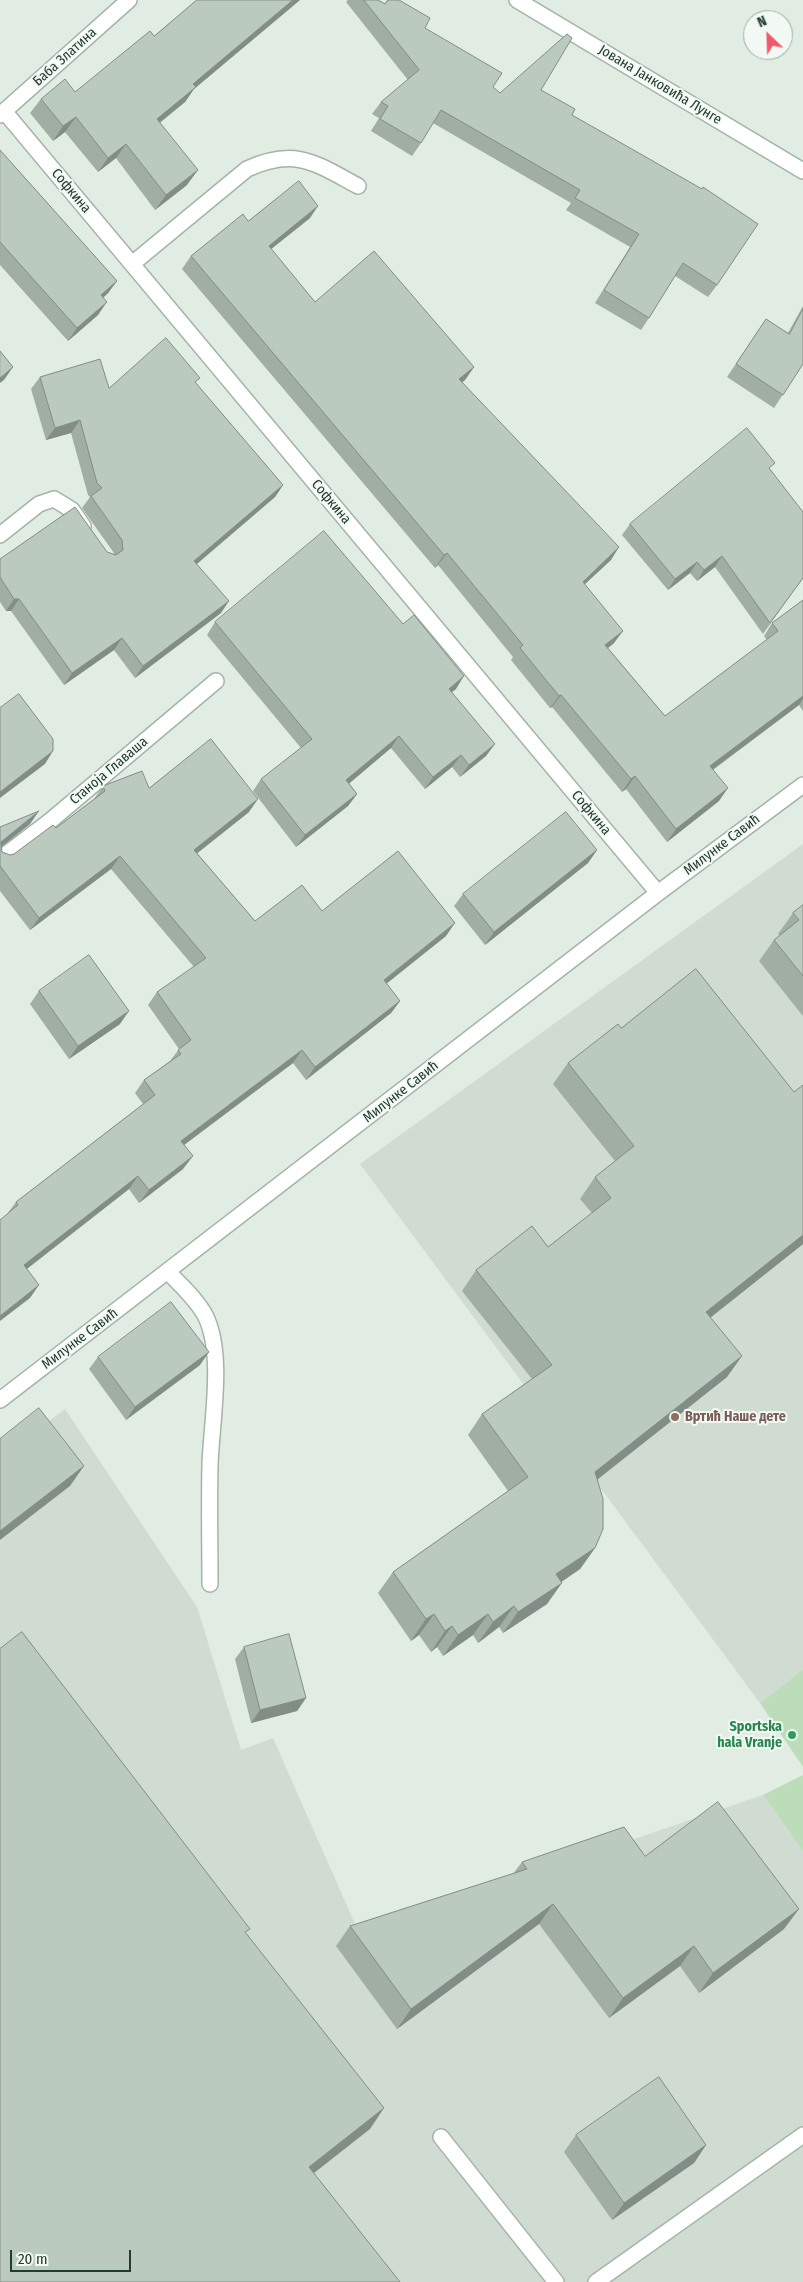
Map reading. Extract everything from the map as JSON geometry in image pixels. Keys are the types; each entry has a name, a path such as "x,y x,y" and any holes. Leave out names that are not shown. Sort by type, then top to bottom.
{"street":[{"name":"Баба Златина","path":"2,113 129,0"},
{"name":"Јована Јанковића Лунге","path":"517,0 803,170"},
{"name":"Софкина","path":"2,113 132,264 658,893"},
{"path":"132,264 247,169 268,160 291,157 312,162 358,186"},
{"path":"0,535 39,504 54,499 72,510 89,534"},
{"name":"Станоја Главаша","path":"0,859 50,821 216,681"},
{"name":"Милунке Савић","path":"0,1400 658,893 803,785"},
{"path":"168,1272 189,1294 205,1316 213,1346 216,1387 210,1464 210,1584"},
{"path":"596,2282 803,2135"},
{"path":"441,2138 556,2282"}],"shaded area":[{"name":"Вртић Наше дете","path":"803,844 803,1669 760,1703 360,1164"},
{"path":"65,1409 197,1607 241,1750 273,1738 359,1933 763,1795 803,1851 803,2282 0,2282 0,1458"}],"green space":[{"name":"Sportska hala Vranje","path":"803,1669 803,1767 760,1703"},
{"name":"Sportska hala Vranje","path":"803,1775 803,1851 763,1795"}],"building":[{"path":"197,0 293,0 193,84 196,87 157,119 198,170 166,195 126,144 108,158 76,117 63,126 41,99 65,79 75,92 150,31 154,36"},
{"path":"364,0 378,0 385,4 388,0 399,0 430,18 425,28 502,73 493,87 500,93 567,34 572,38 541,90 575,109 572,115 702,189 703,187 758,224 717,285 683,263 649,318 604,290 639,234 575,198 580,190 441,110 421,143 380,119 388,106 381,102 419,70"},
{"path":"0,150 117,281 101,295 107,302 77,328 0,242"},
{"path":"299,181 318,206 269,246 315,302 374,251 474,367 459,379 619,547 583,582 623,631 605,645 665,716 778,631 772,623 803,600 803,696 710,766 728,788 676,829 635,776 631,779 561,695 559,696 520,648 523,645 447,553 444,555 191,256 243,214 248,221"},
{"path":"803,309 803,364 783,395 736,364 766,319 789,334"},
{"path":"166,338 200,378 195,382 283,485 194,561 229,601 143,666 122,638 72,673 19,599 14,599 0,577 0,559 75,507 107,552 116,555 123,550 122,540 91,496 102,488 97,483 80,420 55,428 40,377 100,359 109,388"},
{"path":"0,351 13,367 0,378"},
{"path":"747,428 775,463 769,468 803,512 803,578 770,623 722,556 704,570 697,562 675,579 630,524"},
{"path":"324,531 403,624 414,615 464,676 449,689 495,744 469,765 461,755 433,777 399,736 346,780 357,794 305,835 261,779 312,739 215,622"},
{"path":"19,694 53,739 53,751 0,792 0,708"},
{"path":"211,739 258,799 194,850 255,921 302,885 322,911 398,851 455,923 384,980 400,1001 315,1067 302,1050 181,1141 193,1156 149,1190 138,1176 24,1265 39,1285 0,1316 0,1220 18,1205 16,1202 155,1095 144,1080 181,1054 178,1050 191,1040 157,992 206,958 120,856 39,918 0,866 0,827 39,811 1,842 2,852 10,855 14,854 53,825 56,828 105,791 103,786 142,771 149,788"},
{"path":"566,812 597,850 494,932 463,894"},
{"path":"803,905 803,976 774,940 799,920 793,913"},
{"path":"89,955 129,1011 78,1046 39,991"},
{"path":"696,969 794,1092 803,1085 803,1235 706,1312 742,1356 595,1472 603,1499 603,1529 595,1548 556,1574 562,1583 518,1612 514,1606 493,1622 488,1614 458,1635 452,1626 445,1631 434,1614 426,1619 393,1572 528,1477 482,1414 552,1365 476,1270 532,1226 548,1247 611,1198 595,1177 634,1146 568,1063 618,1024 621,1028"},
{"path":"171,1302 209,1352 135,1407 98,1357"},
{"path":"39,1408 84,1466 0,1531 0,1439"},
{"path":"22,1632 250,1929 245,1932 384,2108 309,2167 400,2282 0,2282 0,1649"},
{"path":"289,1634 306,1698 260,1710 244,1647"},
{"path":"718,1802 799,1909 713,1973 694,1946 623,1998 553,1904 411,2009 350,1926 527,1869 522,1862 624,1827 645,1856"},
{"path":"659,2077 706,2145 624,2203 576,2135"}],"place":[{"name":"Вртић Наше дете","path":"675,1417"},
{"name":"Sportska hala Vranje","path":"792,1735"}]}
